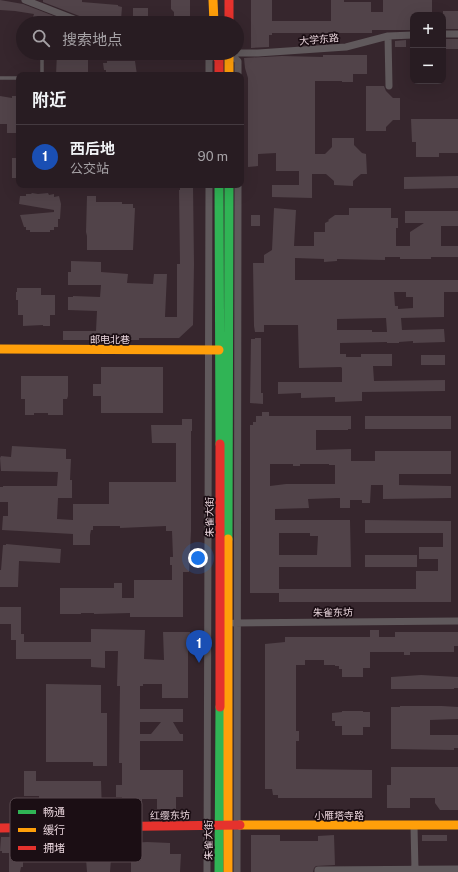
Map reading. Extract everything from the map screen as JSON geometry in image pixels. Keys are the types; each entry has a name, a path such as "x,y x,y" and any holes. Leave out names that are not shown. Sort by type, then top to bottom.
{"main road":[{"path":"213,0 214,16"},
{"path":"229,0 230,16"},
{"path":"219,60 219,72"},
{"path":"229,60 229,72"},
{"name":"朱雀大街","path":"219,188 219,350 229,623"},
{"name":"朱雀大街","path":"219,872 224,826 229,623 229,188"},
{"name":"邮电北巷","path":"0,349 219,350"},
{"name":"小雁塔寺路","path":"224,826 458,825"},
{"name":"朱雀大街","path":"224,826 228,872"},
{"name":"红缨东坊","path":"142,827 224,826"},
{"name":"红缨东坊","path":"0,828 10,828"}],"street":[{"path":"25,0 66,16"},
{"path":"446,34 458,34"},
{"name":"大学东路","path":"244,53 346,46 388,36 410,35"},
{"path":"388,36 389,86"},
{"path":"209,60 209,72"},
{"path":"237,60 238,72"},
{"path":"207,872 209,188"},
{"path":"238,188 229,623 238,826 238,872"},
{"name":"朱雀东坊","path":"208,623 458,621"},
{"path":"414,826 415,870"},
{"path":"318,872 318,870 458,869"}],"lane":[{"path":"42,60 42,72"},
{"path":"0,78 16,78"}],"building":[{"path":"0,0 23,4 54,16 33,16 34,14 0,10"},
{"path":"43,0 82,0 82,2 118,5 122,7 121,16 79,16 43,2"},
{"path":"171,0 190,0 190,16 174,16 174,12 171,9"},
{"path":"251,0 272,0 272,21 331,21 331,0 344,0 344,2 371,2 371,12 383,12 383,0 432,0 432,12 410,12 410,30 372,30 372,33 272,33 272,35 269,35 269,47 251,48"},
{"path":"133,8 148,8 148,16 133,16"},
{"path":"458,11 458,29 446,29 446,12 443,12"},
{"path":"446,39 458,39 458,49 446,49"},
{"path":"406,40 406,47 395,47 395,41"},
{"path":"323,55 367,55 367,74 353,74 353,82 315,81 315,154 325,154 332,147 332,138 354,138 354,145 362,153 366,154 367,174 361,174 353,181 353,186 334,185 334,181 326,174 312,174 312,198 272,197 272,185 299,185 299,171 276,171 276,153 258,154 258,166 248,167 248,78 244,58 282,56 323,57"},
{"path":"57,60 88,60 88,72 56,72"},
{"path":"107,61 135,61 137,72 106,72 106,70 104,70 103,63 107,63"},
{"path":"366,86 384,86 386,91 393,98 400,98 400,120 393,120 386,127 386,131 366,131"},
{"path":"0,96 12,98 12,96 16,96 16,133 7,133 7,124 0,124"},
{"path":"411,119 458,119 458,153 439,153 439,157 416,157 416,142 412,142"},
{"path":"12,158 16,158 16,178 12,178"},
{"path":"458,176 458,188 404,189 404,177"},
{"path":"180,188 193,188 193,325 179,338 139,338 139,340 118,340 118,342 107,342 107,340 63,340 63,331 96,331 97,311 68,310 68,297 100,297 101,285 68,285 68,272 71,272 71,261 101,262 101,272 128,274 127,283 153,284 154,274 167,274 165,317 177,317 177,264 180,264"},
{"path":"48,193 49,195 54,194 54,197 59,196 61,204 60,219 58,219 58,227 54,227 54,230 50,230 50,232 30,232 30,230 26,230 26,227 24,227 20,215 54,212 54,210 19,204 20,196 26,196 26,194"},
{"path":"87,196 96,196 96,202 122,202 122,204 133,204 133,208 135,208 133,250 87,250"},
{"path":"274,208 296,210 294,246 314,246 314,232 325,232 325,223 329,221 328,220 335,215 349,215 349,208 391,208 391,218 398,218 398,228 396,228 396,246 410,246 410,232 424,223 405,223 405,211 458,211 458,226 441,226 441,246 458,246 458,257 400,259 400,257 385,257 385,260 337,259 337,261 324,262 324,259 295,258 295,280 458,280 458,292 444,292 444,317 401,318 402,330 444,329 445,342 413,343 413,341 399,343 340,343 340,354 346,354 346,357 361,357 361,354 392,354 392,366 373,366 374,381 445,380 445,391 362,392 362,401 335,402 335,397 301,398 301,393 278,394 278,382 342,382 342,368 299,368 298,325 264,325 264,332 255,332 253,263 264,263 264,255 272,250","holes":["394,292 406,292 406,297 413,297 413,308 398,309 398,306 395,306","386,318 387,332 372,332 372,330 337,330 337,319"]},
{"path":"251,215 260,215 260,226 251,226"},
{"path":"17,288 41,288 41,295 55,295 55,315 50,315 50,326 23,326 23,315 18,315 18,300 16,300"},
{"path":"261,338 261,393 263,393 263,404 250,403 251,339"},
{"path":"421,355 445,355 445,365 421,365"},
{"path":"101,367 163,367 163,413 101,413 101,396 93,396 93,384 101,384"},
{"path":"21,376 68,376 68,396 67,399 63,399 63,415 34,413 34,415 25,415 25,399 21,399"},
{"path":"262,412 269,412 269,416 351,416 351,429 316,430 316,450 351,449 351,461 375,461 375,451 451,451 451,474 399,474 399,485 451,486 451,498 383,499 383,485 371,485 370,503 362,503 362,500 350,500 350,508 340,508 340,498 337,498 308,499 309,508 275,509 275,520 350,520 351,567 279,567 279,589 416,589 416,571 438,571 438,559 419,559 419,547 443,547 443,533 365,533 365,520 451,521 451,602 279,602 279,593 250,593 250,425 253,425 253,422 256,422 256,416 262,416","holes":["270,464 293,464 293,466 300,466 300,464 335,465 335,484 286,484 270,486","279,533 310,533 310,536 318,536 317,555 279,555"]},
{"path":"365,416 451,416 451,429 365,429"},
{"path":"182,419 192,419 191,531 189,572 183,572 183,617 130,617 130,613 60,614 60,588 114,588 114,583 122,583 122,598 134,598 134,580 172,580 172,565 170,565 170,557 173,557 172,531 166,531 166,526 120,528 120,526 93,526 93,530 91,530 90,535 90,545 73,545 73,534 2,530 3,516 8,516 8,502 0,502 0,487 57,486 58,472 1,471 1,456 11,457 12,446 66,449 66,459 71,459 70,480 72,480 72,498 58,498 57,519 73,520 73,504 109,504 109,482 176,482 176,443 152,443 151,425 182,425"},
{"path":"6,544 61,549 60,563 19,561 18,587 0,587 0,570 3,545"},
{"path":"365,555 417,555 417,567 365,567"},
{"path":"0,607 21,607 21,634 24,634 24,642 91,642 91,629 145,630 144,659 164,660 163,632 190,632 190,648 188,648 188,698 162,698 162,684 143,684 143,686 140,686 140,709 183,709 183,722 173,722 180,734 183,734 183,741 140,741 140,770 183,770 183,797 176,797 176,809 157,809 157,799 116,797 116,785 122,785 122,763 119,763 120,686 117,686 118,651 105,651 105,668 91,667 91,659 16,659 16,640 11,640 11,624 0,624","holes":["140,722 161,722 151,734 140,734"]},
{"path":"370,630 379,630 379,637 395,637 395,632 458,632 458,646 454,646 454,652 410,652 410,655 404,655 404,652 370,652 370,668 363,668 363,677 342,677 342,669 339,669 339,666 324,665 324,660 305,660 305,665 296,665 296,731 299,731 299,741 296,741 296,769 372,770 372,798 278,798 278,795 273,795 272,789 265,789 265,644 285,642 285,637 370,637"},
{"path":"421,675 458,677 458,688 391,689 391,677"},
{"path":"46,684 101,685 101,713 107,713 107,766 93,766 93,762 46,762"},
{"path":"391,707 458,707 458,719 430,720 430,735 458,735 458,748 454,748 454,750 391,749"},
{"path":"342,711 370,712 370,727 363,727 363,735 342,735 342,726 335,726 335,721 332,721 332,713"},
{"path":"391,767 458,767 458,810 440,810 435,803 435,798 410,798 410,808 387,808 387,785 391,785"},
{"path":"24,771 36,771 36,781 101,781 102,798 39,798 39,796 24,796"},
{"path":"251,835 280,835 280,841 318,841 318,836 334,835 335,865 316,866 313,872 251,872"},
{"path":"422,835 447,835 447,841 422,841"},
{"path":"1,837 10,837 10,862 23,862 23,867 21,867 20,872 9,872 9,853 2,853 2,851 0,851"},
{"path":"142,842 170,843 170,854 181,854 180,872 131,872 131,862 142,862"},
{"path":"86,862 111,862 110,872 87,872"}],"traffic: fast":[{"path":"219,188 220,444"},
{"path":"228,539 229,188"},
{"path":"219,872 220,707"}],"traffic: slow":[{"path":"213,0 214,16"},
{"path":"229,60 229,72"},
{"path":"0,349 219,350"},
{"path":"228,539 228,872"},
{"path":"240,825 458,825"}],"traffic: jam":[{"path":"229,0 229,16"},
{"path":"219,60 219,72"},
{"path":"220,444 220,707"},
{"path":"142,826 240,825"},
{"path":"0,828 10,828"}],"place":[{"name":"西后地","path":"199,663"}]}
